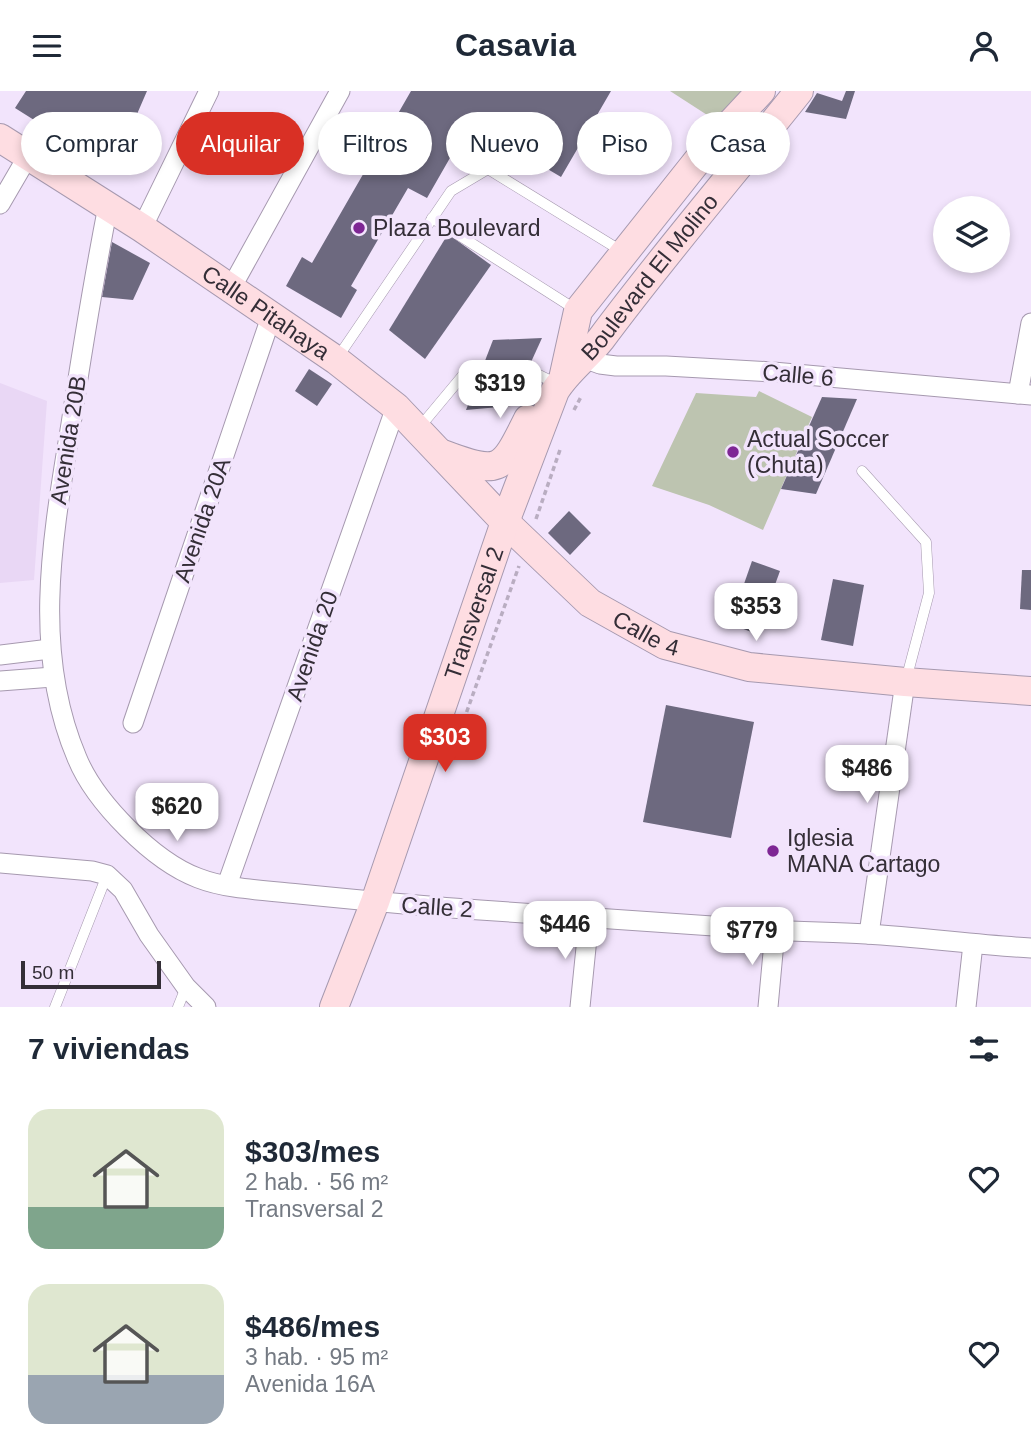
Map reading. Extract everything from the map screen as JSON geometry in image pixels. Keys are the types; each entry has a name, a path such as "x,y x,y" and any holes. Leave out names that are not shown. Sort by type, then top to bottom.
{"street":[{"path":"142,228 209,91"},
{"path":"230,290 340,91"},
{"name":"Boulevard El Molino","path":"566,373 578,311 706,150 761,91"},
{"name":"Boulevard El Molino","path":"566,373 799,91"},
{"name":"Calle Pitahaya","path":"0,138 21,152"},
{"path":"0,204 21,167"},
{"name":"Calle Pitahaya","path":"58,175 142,228 336,360 396,407 505,522"},
{"name":"Avenida 20B","path":"53,677 49,596 52,541 108,206"},
{"name":"Avenida 20A","path":"133,723 271,317"},
{"path":"1024,395 1031,323"},
{"name":"Calle 6","path":"566,373 600,364 666,366 773,372 1024,395"},
{"path":"441,453 476,465 495,467 507,459 535,406 566,373"},
{"name":"Transversal 2","path":"334,1007 375,902 505,522 566,373"},
{"name":"Avenida 20","path":"228,885 396,407"},
{"name":"Calle 4","path":"505,522 590,603 665,646 750,667 1031,691"},
{"path":"0,655 50,649"},
{"path":"0,681 53,677"},
{"name":"Calle 2","path":"53,677 76,757 89,782 108,808 135,835 178,869 202,880 375,902 775,931 869,934 1031,948"},
{"path":"869,934 905,682"},
{"path":"0,863 92,871 107,875 123,890 149,935 186,987 206,1007"},
{"path":"580,1007 589,918"},
{"path":"768,1007 775,931"},
{"path":"966,1007 972,944"}],"lane":[{"path":"336,360 451,191 488,169 623,252"},
{"path":"432,218 578,311"},
{"path":"418,429 464,374 481,372"},
{"path":"526,372 566,373"},
{"path":"862,471 926,542 929,593 905,682"},
{"path":"55,1007 107,875"},
{"path":"178,1007 186,987"}],"shaded area":[{"path":"0,383 47,401 34,580 0,583"}],"green space":[{"path":"670,91 743,91 726,112 703,112"},
{"name":"Actual Soccer (Chuta)","path":"759,391 812,417 763,530 709,505 652,486 696,393 756,397"}],"building":[{"path":"26,91 147,91 138,112 21,112 15,108"},
{"name":"Plaza Boulevard","path":"411,91 611,91 599,112 577,112 577,149 563,174 563,112 446,112 446,165 427,198 408,188 351,286 357,290 341,318 286,286 302,257 312,263 363,175 432,175 432,112 399,112"},
{"path":"846,91 855,91 846,119 805,112 817,93 842,101"},
{"path":"448,234 491,265 425,359 389,330"},
{"path":"112,242 150,263 133,300 102,297"},
{"path":"542,338 511,406 466,410 493,340"},
{"path":"309,369 332,384 317,406 295,391"},
{"path":"822,397 857,399 816,494 781,489"},
{"path":"569,511 591,533 570,555 548,533"},
{"path":"752,561 780,571 757,634 730,624"},
{"path":"1022,570 1031,570 1031,610 1020,609"},
{"path":"833,579 864,585 853,646 821,640"},
{"path":"666,705 754,722 731,838 643,822"}],"place":[{"name":"Plaza Boulevard","path":"359,228"},
{"name":"Actual Soccer (Chuta)","path":"733,452"},
{"name":"Iglesia MANA Cartago","path":"773,851"}]}
